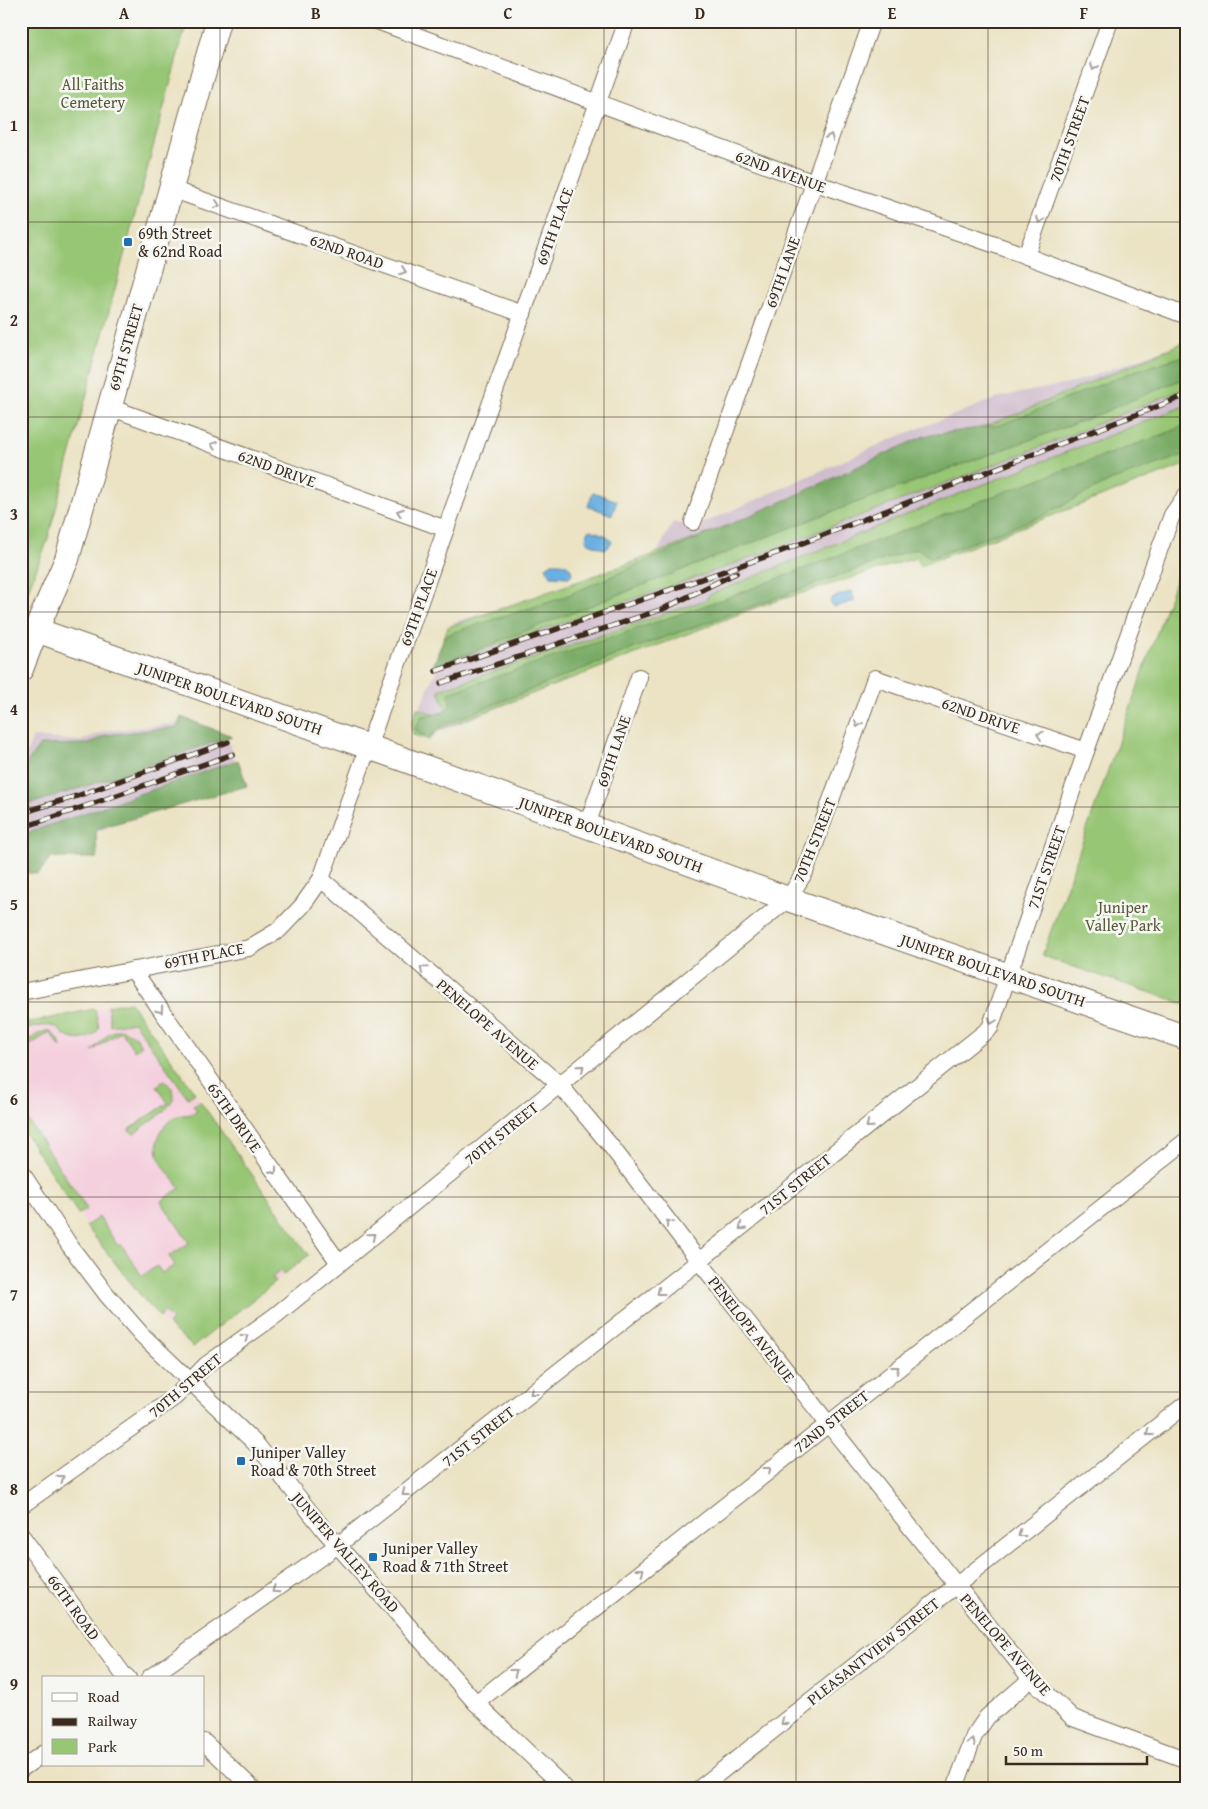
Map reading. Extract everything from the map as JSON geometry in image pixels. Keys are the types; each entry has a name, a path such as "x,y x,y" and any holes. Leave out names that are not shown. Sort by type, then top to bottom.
{"street":[{"name":"69TH STREET","path":"21,669 67,559 218,21"},
{"name":"62ND AVENUE","path":"377,21 814,183 1026,256 1187,316"},
{"name":"69TH PLACE","path":"21,992 249,948 279,930 302,906 321,879 626,21"},
{"name":"69TH LANE","path":"693,522 872,21"},
{"name":"70TH STREET","path":"1026,256 1110,21"},
{"name":"62ND ROAD","path":"171,189 523,314"},
{"name":"62ND DRIVE","path":"109,407 446,529"},
{"name":"71ST STREET","path":"152,1676 338,1545 699,1261 990,1028 1086,751 1172,515 1184,497"},
{"name":"JUNIPER BOULEVARD SOUTH","path":"36,630 587,825 788,899 1187,1038"},
{"name":"69TH LANE","path":"587,825 639,677"},
{"name":"70TH STREET","path":"21,1506 175,1397 206,1365 276,1314 788,899 805,872 875,678"},
{"name":"62ND DRIVE","path":"875,678 1086,751"},
{"name":"PENELOPE AVENUE","path":"321,879 560,1085 610,1145 699,1261 1031,1679 1073,1718 1187,1760"},
{"name":"65TH DRIVE","path":"133,970 339,1263"},
{"name":"72ND STREET","path":"476,1703 827,1423 1187,1140"},
{"name":"JUNIPER VALLEY ROAD","path":"21,1172 70,1246 107,1295 142,1335 257,1446 338,1545 476,1703 564,1788"},
{"name":"PLEASANTVIEW STREET","path":"700,1788 1187,1403"},
{"name":"66TH ROAD","path":"21,1535 126,1676"},
{"path":"955,1788 978,1729 987,1717 1031,1679"},
{"path":"205,1743 252,1788"},
{"path":"21,1769 42,1754"}],"shaded area":[{"path":"1187,341 1187,463 967,533 822,587 749,606 436,733 413,722 436,671 454,622 650,566 673,522 695,527 894,438 1003,396 1073,383"},
{"path":"179,723 228,742 233,754 240,784 144,810 96,833 21,861 21,767 33,737 81,741 105,731"},
{"path":"130,1002 309,1255 193,1347 156,1314 102,1248 21,1127 21,1024"}],"green space":[{"name":"All Faiths Cemetery","path":"21,21 187,21 47,542 21,608"},
{"path":"1187,341 1187,388 1030,451 718,570 433,667 448,627 636,561 1014,415"},
{"path":"1187,355 1187,377 1090,418 831,512 433,667 444,637 454,632 559,599 788,499 924,436 1000,425 1137,370"},
{"path":"1187,405 1187,464 920,566 916,558 760,606 438,730 429,740 414,735 411,727 417,708 436,715 446,709 439,690 706,600 709,595 918,510"},
{"path":"1187,424 1187,454 1110,481 1040,517 931,558 917,548 624,652 444,725 429,737 420,734 415,728 422,716 444,713 450,705 449,693 732,596"},
{"name":"Juniper Valley Park","path":"1187,548 1187,1005 1042,956"},
{"path":"181,717 232,736 21,807 21,771 40,745 88,744 106,735 177,727"},
{"path":"238,760 247,786 96,829 97,858 51,858 38,874 21,872 21,835"},
{"path":"130,1002 195,1093 188,1098 134,1022 111,1026 107,1006"},
{"path":"95,1009 99,1028 88,1038 74,1039 52,1026 21,1030 21,1024"},
{"path":"121,1029 136,1036 141,1046 134,1050 121,1031 92,1051 108,1034"},
{"path":"49,1030 59,1040 61,1048 50,1032 21,1051 32,1038"},
{"path":"164,1081 172,1089 174,1096 171,1103 135,1134 128,1130 168,1103 157,1086"},
{"path":"200,1101 309,1255 283,1275 280,1271 272,1278 275,1282 193,1347 168,1325 172,1320 164,1312 160,1317 145,1301 86,1226 99,1217 118,1246 121,1244 142,1276 157,1266 162,1273 175,1265 169,1256 189,1243 161,1201 180,1188 165,1169 158,1156 157,1149 159,1136 165,1125 175,1117 197,1111 193,1105"},
{"path":"21,1110 87,1209 78,1214 21,1127"}],"water":[{"path":"593,492 617,501 612,515 588,506"},
{"path":"591,530 607,536 612,542 604,549 589,543 586,540 587,532"},
{"path":"552,563 567,565 572,574 569,577 551,576 546,567"},
{"path":"852,591 855,601 835,607 831,605 830,601 832,598"}],"railway":[{"path":"436,671 779,552 1187,395"},
{"path":"441,683 663,609 736,573"},
{"path":"21,813 77,796 228,742"},
{"path":"21,828 233,754"}],"place":[{"name":"69th Street & 62nd Road","path":"128,242"},
{"name":"Juniper Valley Road & 70th Street","path":"241,1461"},
{"name":"Juniper Valley Road & 71th Street","path":"373,1557"}]}
